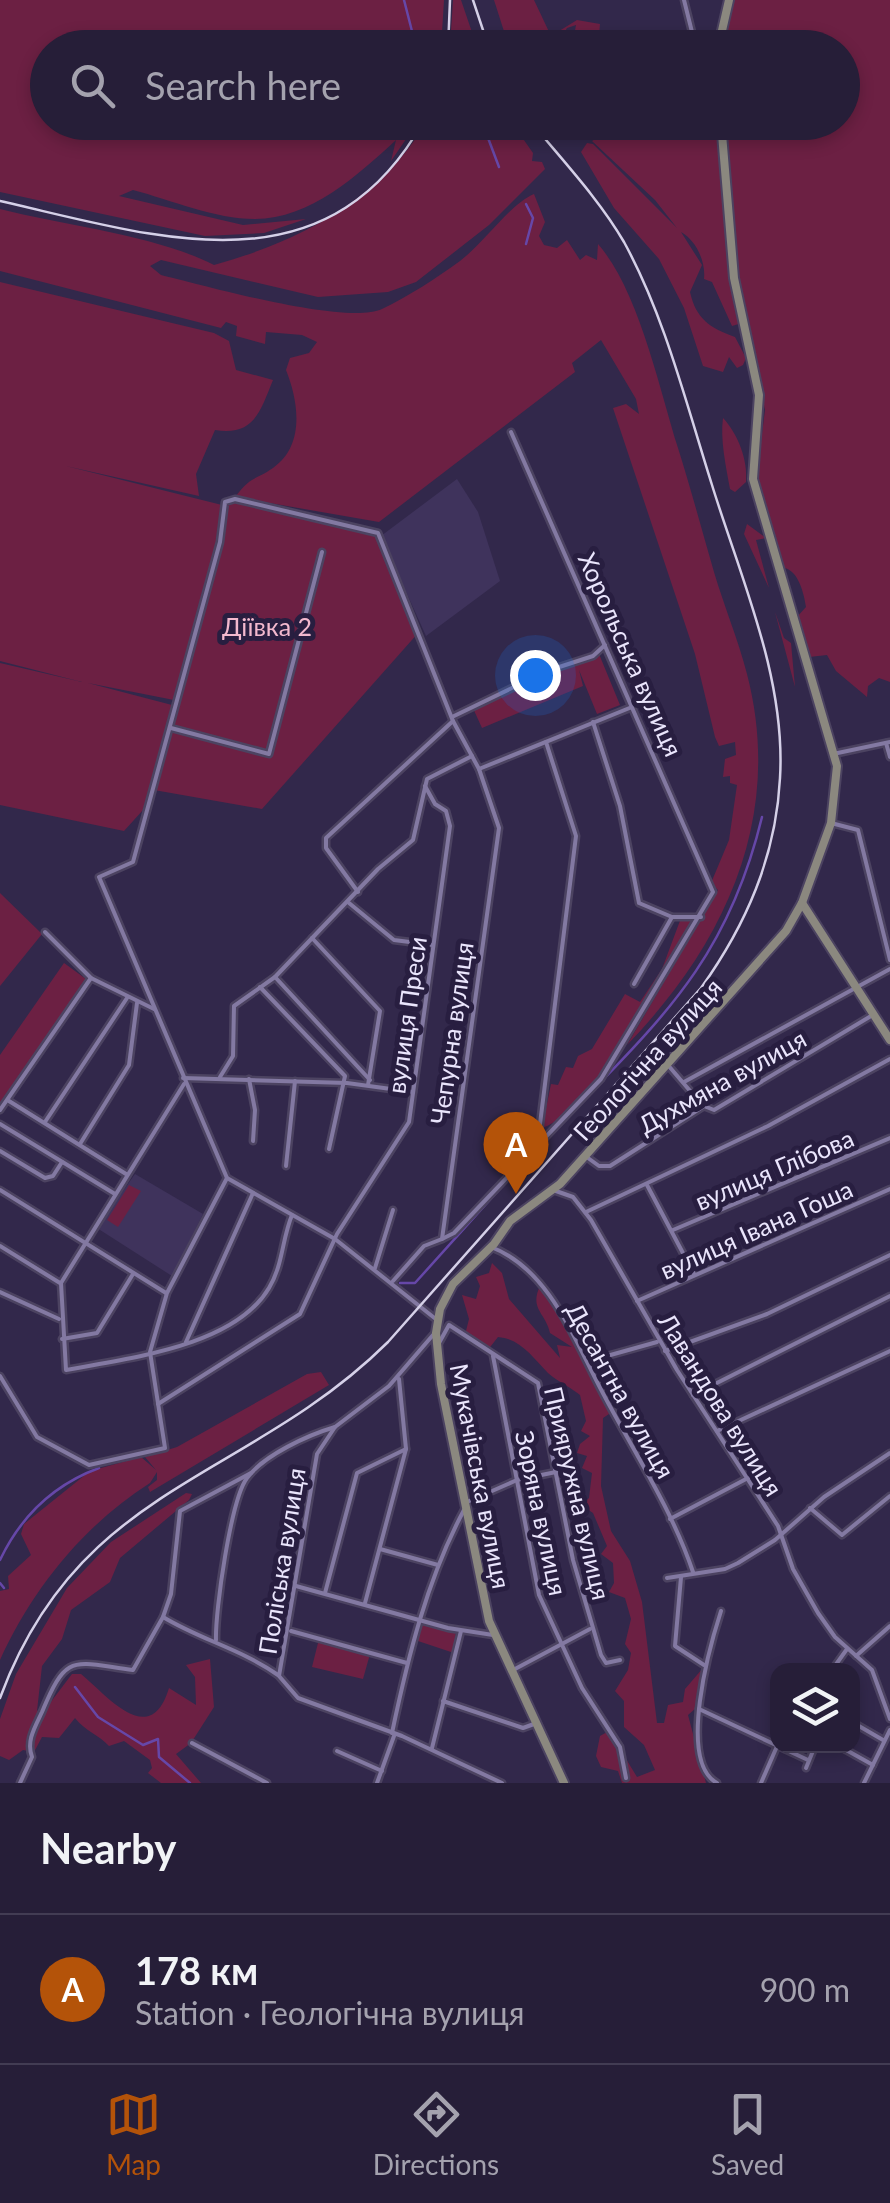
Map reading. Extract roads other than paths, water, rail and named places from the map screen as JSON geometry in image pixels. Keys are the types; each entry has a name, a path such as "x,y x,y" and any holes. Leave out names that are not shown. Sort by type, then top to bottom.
{"street":[{"path":"684,0 692,30"},
{"path":"722,30 728,0"},
{"name":"Геологічна вулиця","path":"465,1272 516,1215 554,1191 756,967 802,902 831,823 838,779 833,754 753,479 759,395 734,278 722,140"},
{"name":"Хорольська вулиця","path":"511,432 714,892 702,917"},
{"name":"Чепурна вулиця","path":"170,727 220,542 225,502 235,499 378,533 453,719 478,769 498,838 442,1239"},
{"path":"322,552 269,754 170,727 133,862 99,877 228,1178 335,1238 438,1321"},
{"path":"358,892 326,848 326,838 453,719 547,672 594,656 605,645"},
{"path":"478,769 633,707"},
{"path":"592,722 620,806 640,904 672,917 702,917"},
{"path":"538,1140 576,836 546,742"},
{"path":"833,754 888,743 890,757"},
{"path":"220,1076 233,1056 234,1006 275,977 416,836 426,786 434,772 472,756"},
{"name":"вулиця Преси","path":"158,1404 300,1314 335,1238 405,1130 449,818 426,786"},
{"path":"831,823 858,830 890,960"},
{"path":"802,902 889,1037"},
{"path":"349,903 394,940 432,944"},
{"path":"634,984 672,917"},
{"path":"393,1281 424,1246 454,1233 538,1140 601,1079 702,917"},
{"path":"45,932 92,978 154,1008"},
{"path":"312,938 380,1011 369,1082"},
{"path":"684,1082 856,984 890,969"},
{"path":"275,977 369,1082"},
{"path":"0,1109 92,978"},
{"path":"260,987 341,1070 346,1082 329,1149"},
{"path":"45,1122 127,998"},
{"path":"80,1144 129,1065 137,1003"},
{"name":"Духмяна вулиця","path":"586,1156 599,1166 610,1166 704,1106 714,1110 875,1014"},
{"path":"586,1212 768,1126 890,1060"},
{"path":"667,1064 704,1106"},
{"path":"185,1080 220,1076 369,1082 413,1092"},
{"path":"250,1079 255,1110 253,1142"},
{"path":"185,1080 61,1283 66,1370 220,1332 263,1298 276,1276 292,1214"},
{"path":"286,1166 296,1081"},
{"path":"9,1101 126,1174"},
{"path":"0,1124 115,1194"},
{"name":"вулиця Глібова","path":"672,1230 890,1138"},
{"path":"0,1151 45,1178 53,1176 62,1162"},
{"path":"0,1376 37,1437 90,1465 165,1448 150,1352 167,1293 228,1178"},
{"path":"646,1183 694,1274"},
{"path":"0,1190 167,1293"},
{"name":"вулиця Івана Гоша","path":"637,1301 890,1190"},
{"name":"Лавандова вулиця","path":"554,1191 568,1193 586,1212 659,1341 748,1478 781,1536 802,1588 847,1648 875,1675 890,1719"},
{"path":"186,1342 252,1193"},
{"path":"376,1268 393,1210"},
{"path":"0,1246 61,1283"},
{"name":"Десантна вулиця","path":"491,1247 506,1253 539,1284 590,1361 693,1572"},
{"path":"665,1350 767,1314 890,1255"},
{"name":"Мукачівська вулиця","path":"465,1272 445,1295 436,1333 463,1506 493,1635 564,1783"},
{"path":"62,1339 97,1334 134,1273"},
{"path":"0,1292 61,1320"},
{"path":"693,1395 890,1296"},
{"name":"Прияружна вулиця","path":"436,1347 449,1325 538,1383 592,1628 604,1661 620,1660"},
{"name":"Поліська вулиця","path":"436,1333 399,1376 335,1427 314,1462 279,1676 298,1698 432,1748 502,1783"},
{"path":"590,1361 659,1341"},
{"path":"717,1431 890,1351"},
{"name":"Зоряна вулиця","path":"493,1356 540,1595 582,1688 620,1746 626,1778"},
{"path":"365,1603 406,1449 399,1376"},
{"path":"20,1783 32,1758 28,1748 54,1678 77,1664 133,1670 164,1616 176,1572 180,1511 335,1427"},
{"path":"325,1593 357,1473 406,1449"},
{"path":"668,1578 725,1569 781,1536 810,1508 890,1453"},
{"path":"377,1783 394,1734 407,1662 438,1565 463,1506 516,1480 556,1472"},
{"path":"216,1640 233,1518 240,1489 251,1473"},
{"path":"670,1519 748,1478"},
{"path":"810,1508 842,1535 890,1496"},
{"path":"457,1525 468,1528"},
{"path":"379,1549 438,1565"},
{"path":"681,1576 675,1646 704,1665"},
{"path":"296,1586 461,1631 493,1635"},
{"path":"717,1783 709,1779 702,1764 698,1709 704,1665 721,1611"},
{"path":"164,1616 195,1636 243,1651 279,1676"},
{"path":"856,1656 890,1626"},
{"path":"511,1672 592,1628"},
{"path":"289,1631 407,1662"},
{"path":"432,1748 461,1631"},
{"path":"837,1663 847,1648"},
{"path":"444,1702 523,1728 536,1723"},
{"path":"698,1709 770,1741"},
{"path":"860,1727 885,1742"},
{"path":"864,1783 890,1730"},
{"path":"192,1743 267,1783"},
{"path":"337,1751 382,1771"},
{"path":"761,1783 773,1753"},
{"path":"794,1753 808,1760"},
{"path":"806,1768 812,1753"},
{"path":"852,1753 873,1765"},
{"path":"477,1782 481,1775"}],"waterway":[{"path":"404,0 412,30"},
{"path":"489,140 499,167"},
{"path":"526,204 533,218 526,244"},
{"path":"585,1098 646,1034 696,971 734,902 762,817"},
{"path":"400,1283 415,1283 514,1173"},
{"path":"0,1560 18,1529 40,1504 67,1483 99,1468"},
{"path":"0,1583 4,1588"},
{"path":"75,1687 98,1717 143,1745 158,1739 159,1757 190,1783"}],"railway":[{"path":"449,30 450,0"},
{"path":"473,0 483,30"},
{"path":"0,201 176,237 233,240 287,233 337,213 383,177 410,140"},
{"path":"0,1698 34,1627 74,1571 120,1528 334,1389 388,1342 701,988 732,940 756,889 772,835 780,778 776,703 759,629 651,300 624,242 546,140"}],"place":[{"name":"178 км","path":"516,1194"}],"park label":[{"name":"Діївка 2","path":"267,626"}]}
